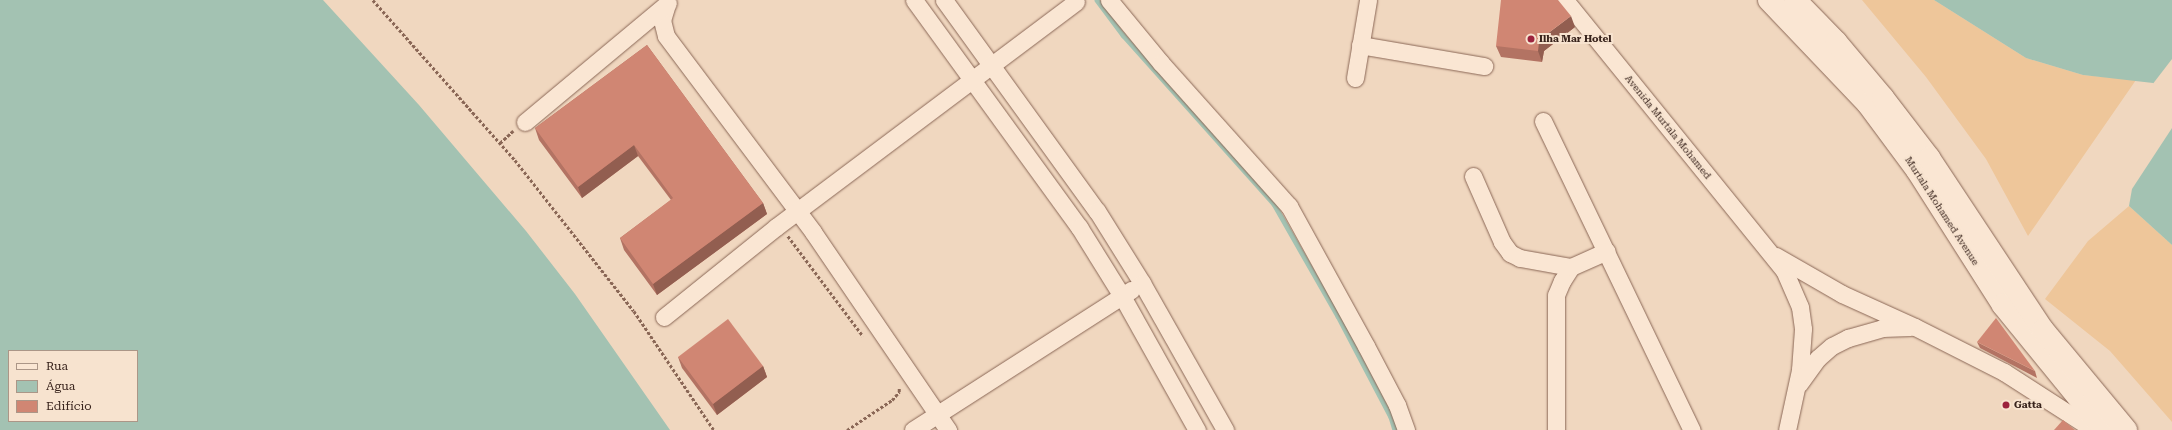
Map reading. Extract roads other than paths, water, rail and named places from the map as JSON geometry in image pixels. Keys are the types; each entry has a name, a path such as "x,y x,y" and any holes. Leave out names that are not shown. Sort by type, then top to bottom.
{"street":[{"path":"914,0 974,80 1079,227 1122,296 1197,430"},
{"path":"944,0 994,66 1097,211 1142,283 1225,430"},
{"path":"1109,0 1161,63 1289,206 1397,405 1406,430"},
{"path":"1355,78 1368,0"},
{"name":"Avenida Murtala Mohamed","path":"1565,0 1784,270 1800,307 1802,354 1787,430"},
{"name":"Murtala Mohamed Avenue","path":"1769,0 1868,104 1917,170 2003,305 2105,430"},
{"name":"Murtala Mohamed Avenue","path":"1795,0 1836,42 1929,158 2043,330 2126,430"},
{"path":"525,122 669,2"},
{"path":"669,2 662,20 666,36 798,211 948,430"},
{"path":"664,317 798,211 994,66 1076,2"},
{"path":"1360,45 1484,66"},
{"path":"1543,121 1692,430"},
{"path":"1473,176 1502,242 1510,253 1520,258 1571,267"},
{"path":"1556,430 1556,295 1562,281 1571,267 1607,251"},
{"path":"1770,253 1842,294 1915,327 2004,372 2094,430"},
{"path":"912,430 1142,283"},
{"path":"1794,392 1818,358 1832,346 1867,331 1915,327"}],"water":[{"path":"0,0 323,0 419,105 526,231 575,294 670,430 0,430"},
{"path":"1934,0 2172,0 2172,98 2153,83 2083,75 2026,58"},
{"path":"2172,128 2172,245 2129,206 2132,189"}],"waterway":[{"path":"1097,0 1123,35 1274,204 1338,316 1391,417 1395,430"}],"place":[{"name":"Ilha Mar Hotel","path":"1531,39"},
{"name":"Gatta","path":"2006,405"}]}
